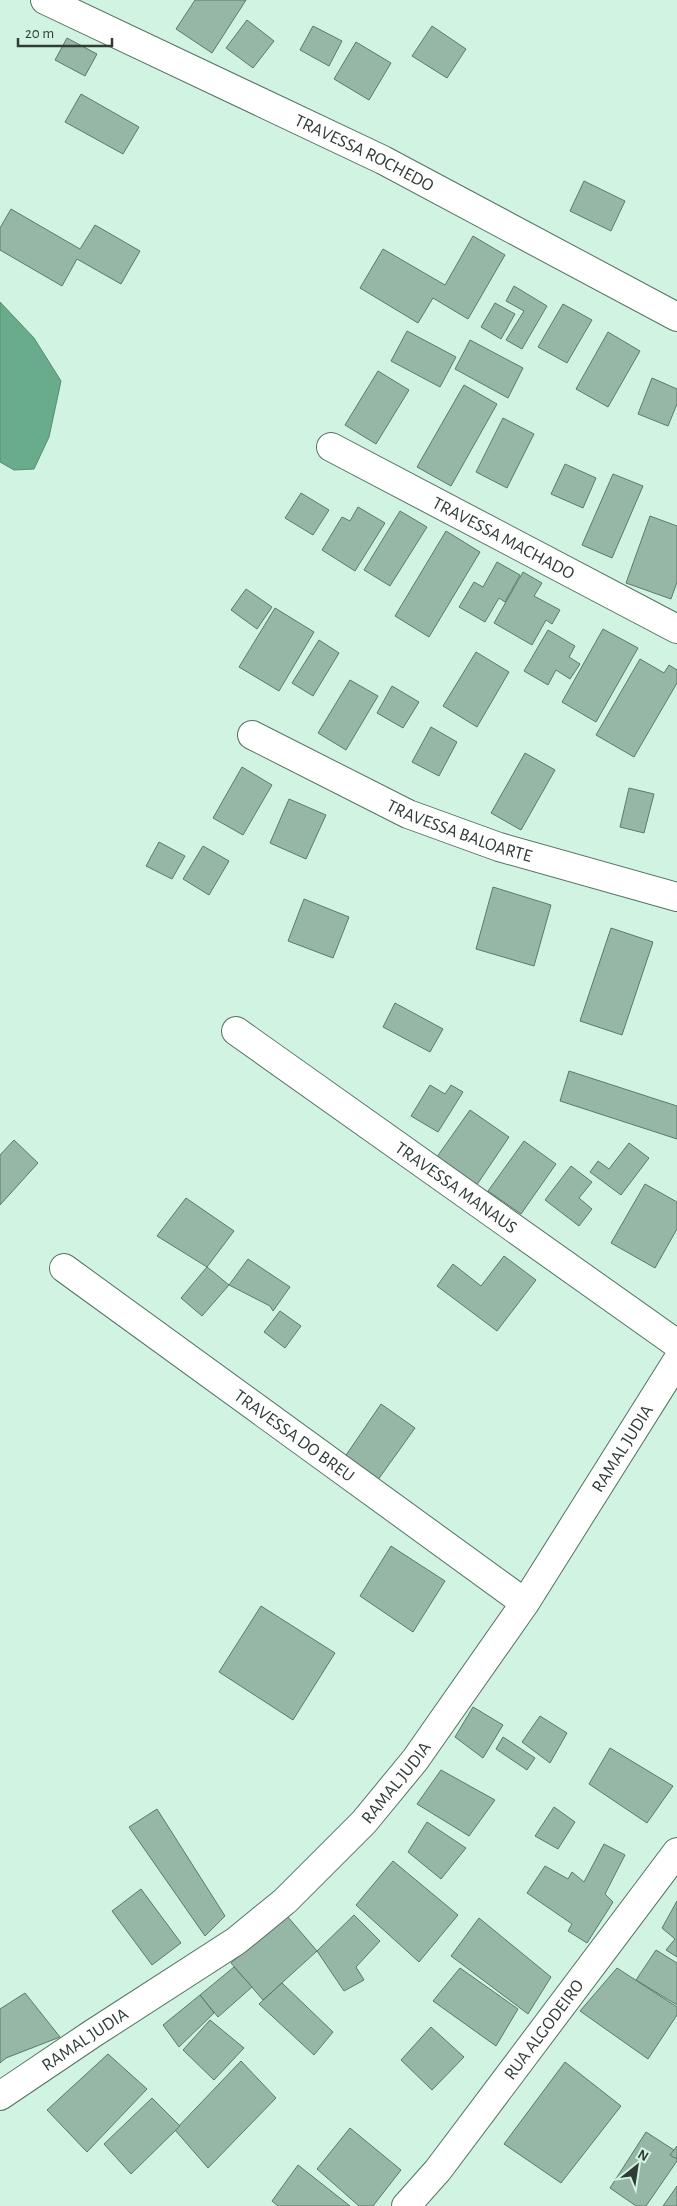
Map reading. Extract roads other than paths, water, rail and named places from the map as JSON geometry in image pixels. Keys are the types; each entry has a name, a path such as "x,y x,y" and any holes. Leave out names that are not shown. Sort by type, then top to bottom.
{"street":[{"name":"TRAVESSA ROCHEDO","path":"45,0 383,160 677,317"},
{"name":"TRAVESSA MACHADO","path":"331,447 677,629"},
{"name":"TRAVESSA BALOARTE","path":"252,735 408,814 499,847 677,897"},
{"name":"TRAVESSA MANAUS","path":"236,1031 677,1344"},
{"name":"TRAVESSA DO BREU","path":"64,1268 525,1603"},
{"name":"RAMAL JUDIA","path":"0,2096 236,1941 285,1901 364,1822 414,1760 525,1603 677,1361"},
{"name":"RUA ALGODEIRO","path":"406,2206 438,2170 677,1852"}]}
